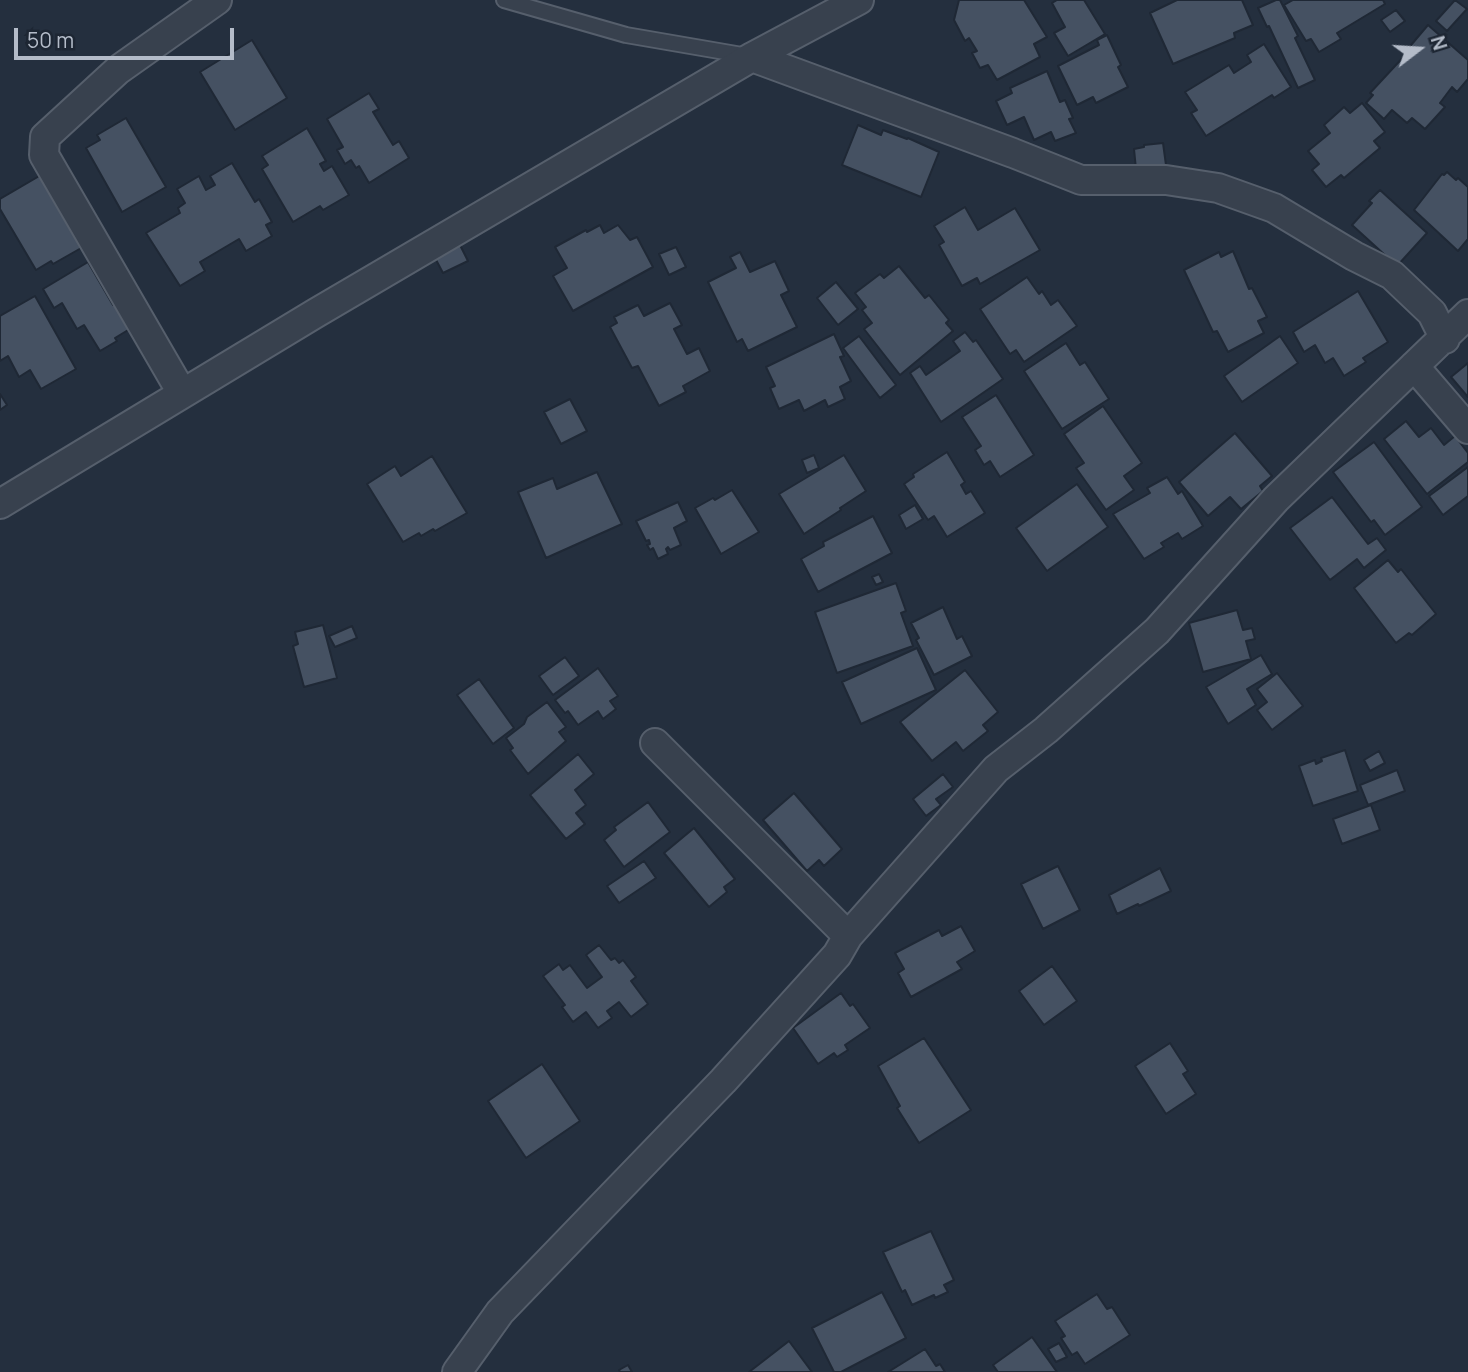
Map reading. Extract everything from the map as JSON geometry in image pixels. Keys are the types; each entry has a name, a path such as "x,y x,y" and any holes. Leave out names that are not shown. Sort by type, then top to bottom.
{"street":[{"path":"182,393 44,155 45,137 118,70 217,0"},
{"path":"0,504 182,393 752,57 859,0"},
{"path":"752,57 1081,180 1166,180 1218,188 1274,208 1354,256 1392,275 1432,313 1445,339"},
{"path":"457,1372 500,1312 723,1081 837,956 848,936 996,769 1046,730 1157,631 1276,499 1468,314"},
{"path":"1414,366 1468,429"},
{"path":"655,743 848,936"}],"lane":[{"path":"504,0 626,35 752,57"}],"building":[{"path":"959,0 1024,0 1047,37 1034,44 1040,57 997,80 988,65 980,68 972,53 977,51 969,38 965,41 954,20"},
{"path":"1057,0 1084,0 1105,34 1068,56 1054,33 1065,27 1052,3"},
{"path":"1177,0 1242,0 1253,25 1234,33 1235,38 1173,64 1150,13"},
{"path":"1280,0 1298,36 1295,38 1315,80 1298,88 1258,8"},
{"path":"1293,0 1383,0 1385,4 1337,33 1341,39 1319,52 1311,39 1306,41 1284,5"},
{"path":"1455,0 1467,9 1447,31 1436,21"},
{"path":"1396,10 1405,21 1390,32 1381,20"},
{"path":"1428,25 1468,60 1468,79 1457,92 1452,87 1440,103 1445,107 1425,129 1412,118 1407,123 1392,110 1384,119 1366,103 1373,95 1370,93 1408,52 1406,51"},
{"path":"1107,35 1128,87 1096,103 1093,97 1077,105 1058,66 1099,45 1097,40"},
{"path":"252,40 287,98 235,130 200,72"},
{"path":"1264,44 1291,87 1274,98 1272,95 1206,136 1191,113 1197,110 1185,92 1229,65 1234,73 1251,62 1247,55"},
{"path":"1047,71 1060,102 1065,100 1073,118 1069,119 1076,133 1055,141 1051,132 1034,140 1024,117 1007,125 996,101 1012,93 1010,88"},
{"path":"369,93 379,109 373,112 393,145 399,141 409,158 369,183 359,166 356,168 351,160 345,164 337,150 343,147 327,119"},
{"path":"1362,103 1385,132 1374,141 1380,148 1344,178 1341,175 1326,187 1312,170 1319,164 1308,151 1330,133 1324,125 1344,107 1350,113"},
{"path":"126,118 166,187 122,212 86,148 100,140 97,135"},
{"path":"858,125 881,135 883,130 908,138 939,152 921,197 842,165"},
{"path":"307,128 326,161 320,164 324,171 332,166 349,195 323,210 320,206 293,222 262,169 268,165 262,156"},
{"path":"1163,143 1166,165 1136,169 1134,149"},
{"path":"232,163 255,202 259,199 272,222 266,225 272,236 246,251 239,239 200,262 205,271 180,286 146,233 180,213 178,208 185,203 177,189 199,176 206,190 215,185 210,176"},
{"path":"1447,172 1468,187 1468,239 1458,251 1414,210 1442,174"},
{"path":"41,175 83,247 36,270 0,209 0,199"},
{"path":"1380,190 1427,233 1397,266 1352,225"},
{"path":"965,207 978,230 1015,208 1040,250 980,284 977,278 962,286 939,245 944,242 934,226"},
{"path":"600,225 604,233 618,225 630,240 637,237 653,267 573,311 553,276 567,268 555,247"},
{"path":"459,243 468,261 443,273 434,256"},
{"path":"676,247 686,267 669,275 659,254"},
{"path":"1233,251 1249,289 1252,288 1267,317 1258,321 1264,333 1228,352 1217,331 1213,332 1184,270 1219,252 1221,257"},
{"path":"740,252 750,272 775,261 789,291 781,295 797,327 748,351 742,339 737,342 708,282 736,268 730,257"},
{"path":"88,262 113,305 118,302 133,327 100,351 84,325 77,329 62,303 54,308 43,289"},
{"path":"899,266 925,298 929,295 949,320 946,323 953,331 900,375 864,329 872,323 862,310 866,307 855,293 880,274 884,278"},
{"path":"1027,277 1039,294 1042,291 1051,305 1058,300 1077,326 1024,362 1016,350 1010,354 980,309"},
{"path":"836,282 858,309 838,325 817,298"},
{"path":"1358,291 1388,342 1363,358 1366,362 1344,376 1333,358 1325,363 1315,345 1304,352 1293,332"},
{"path":"35,296 76,369 41,389 30,370 19,377 8,356 0,361 0,316"},
{"path":"670,303 682,325 674,329 687,354 699,348 710,371 683,386 686,392 659,406 638,366 632,368 610,327 617,323 614,317 638,305 644,316"},
{"path":"965,332 973,342 976,340 1003,379 941,422 910,373 920,366 926,375 960,351 953,341"},
{"path":"834,334 844,356 840,357 851,381 840,387 845,399 828,407 825,400 804,411 799,400 779,409 770,388 775,386 766,367"},
{"path":"859,336 896,385 880,398 843,348"},
{"path":"1280,336 1298,363 1242,402 1224,376"},
{"path":"1066,343 1080,365 1085,362 1109,399 1062,429 1024,371"},
{"path":"1468,363 1468,397 1451,377"},
{"path":"0,394 7,405 0,410"},
{"path":"996,395 1034,455 1000,477 990,461 984,465 975,450 981,446 962,417"},
{"path":"570,399 587,431 561,444 544,412"},
{"path":"1103,406 1142,463 1124,476 1134,490 1106,510 1076,468 1084,463 1064,434"},
{"path":"1406,421 1419,437 1431,428 1444,445 1455,436 1468,453 1468,462 1427,494 1384,439"},
{"path":"1235,433 1272,476 1260,486 1263,491 1241,509 1230,497 1208,516 1179,482"},
{"path":"1374,442 1422,507 1385,535 1374,520 1371,522 1333,472"},
{"path":"947,452 965,482 961,485 966,494 971,491 985,513 947,537 934,516 928,520 904,484 914,477 913,474"},
{"path":"814,455 819,468 807,473 802,460"},
{"path":"844,455 866,491 804,534 779,494"},
{"path":"432,456 467,513 435,531 433,529 421,536 419,533 403,542 367,484 395,466 401,476"},
{"path":"1468,467 1468,496 1443,515 1429,496"},
{"path":"597,472 622,524 546,558 518,492 553,478 557,489"},
{"path":"1167,477 1178,494 1182,491 1203,526 1182,539 1178,533 1161,543 1164,547 1144,559 1113,514 1150,493 1147,488"},
{"path":"1077,484 1108,527 1047,571 1016,528"},
{"path":"732,490 759,532 721,554 695,508"},
{"path":"1332,497 1368,544 1377,538 1386,550 1364,568 1357,559 1330,580 1290,528"},
{"path":"678,502 687,521 674,528 681,545 670,550 668,547 668,554 658,559 653,548 650,550 647,545 650,544 649,540 646,541 636,521"},
{"path":"915,505 923,519 906,529 899,515"},
{"path":"873,516 892,553 818,592 801,559 824,546 823,542"},
{"path":"1388,560 1398,572 1401,569 1436,614 1412,635 1409,633 1396,643 1354,588"},
{"path":"879,574 883,582 876,585 872,577"},
{"path":"896,583 906,611 901,613 913,646 837,673 815,612"},
{"path":"943,607 957,639 962,636 972,656 934,675 916,640 919,638 911,623"},
{"path":"1237,610 1243,630 1252,628 1255,639 1246,641 1251,659 1203,672 1189,623"},
{"path":"323,625 337,678 304,687 293,646 298,644 295,632"},
{"path":"352,626 357,638 335,647 329,636"},
{"path":"917,648 936,690 861,724 842,682"},
{"path":"1261,655 1272,674 1247,689 1256,705 1228,724 1206,687"},
{"path":"565,657 579,676 553,695 539,676"},
{"path":"598,668 618,696 610,701 616,709 603,719 598,711 578,725 568,711 565,713 555,700"},
{"path":"965,670 998,712 983,725 988,731 963,751 956,742 932,761 900,722"},
{"path":"1277,673 1303,706 1272,730 1257,710 1267,702 1257,689"},
{"path":"479,679 514,728 493,744 457,695"},
{"path":"547,702 566,727 559,732 566,741 528,774 510,750 513,748 506,738"},
{"path":"1345,750 1358,791 1313,806 1299,766 1315,760 1316,764 1322,761 1321,758"},
{"path":"1379,751 1385,763 1370,771 1364,760"},
{"path":"578,754 594,774 575,790 586,805 576,813 585,824 566,839 530,795"},
{"path":"1397,770 1405,791 1368,805 1360,785"},
{"path":"943,774 953,787 936,799 941,805 926,816 913,799"},
{"path":"794,793 842,849 824,866 819,860 807,871 763,820"},
{"path":"648,802 670,832 624,867 604,840 616,830 614,827"},
{"path":"1371,805 1380,830 1342,844 1333,819"},
{"path":"694,828 735,879 724,887 727,892 709,907 664,853"},
{"path":"644,861 656,878 619,903 607,886"},
{"path":"1058,866 1080,910 1043,929 1021,884"},
{"path":"1160,868 1171,891 1117,914 1109,895"},
{"path":"961,926 975,951 957,962 962,969 911,997 898,973 904,969 895,953 939,930 942,936"},
{"path":"599,945 611,960 615,958 619,963 623,960 636,977 631,981 648,1004 631,1017 619,1002 607,1011 612,1018 598,1028 586,1012 573,1022 562,1007 565,1005 543,976 559,964 563,970 570,965 587,988 602,977 586,955"},
{"path":"1052,966 1077,1001 1044,1025 1019,991"},
{"path":"841,993 850,1006 853,1004 870,1028 845,1045 848,1050 837,1057 834,1053 818,1064 793,1028"},
{"path":"924,1038 971,1110 919,1143 897,1108 900,1106 878,1066"},
{"path":"1170,1043 1188,1071 1183,1074 1196,1094 1166,1114 1135,1066"},
{"path":"542,1064 580,1121 526,1158 488,1101"},
{"path":"931,1231 954,1280 944,1285 948,1292 912,1305 905,1290 902,1292 883,1252"},
{"path":"882,1292 906,1338 841,1372 834,1372 812,1328"},
{"path":"1097,1294 1107,1309 1112,1307 1130,1335 1085,1364 1077,1352 1072,1355 1061,1338 1065,1336 1055,1321"},
{"path":"1032,1337 1057,1372 998,1372 993,1365"},
{"path":"789,1341 812,1372 749,1372"},
{"path":"1059,1343 1067,1357 1056,1362 1048,1349"},
{"path":"925,1349 936,1366 940,1364 945,1372 888,1372"},
{"path":"628,1365 632,1372 620,1372 619,1370"}]}
